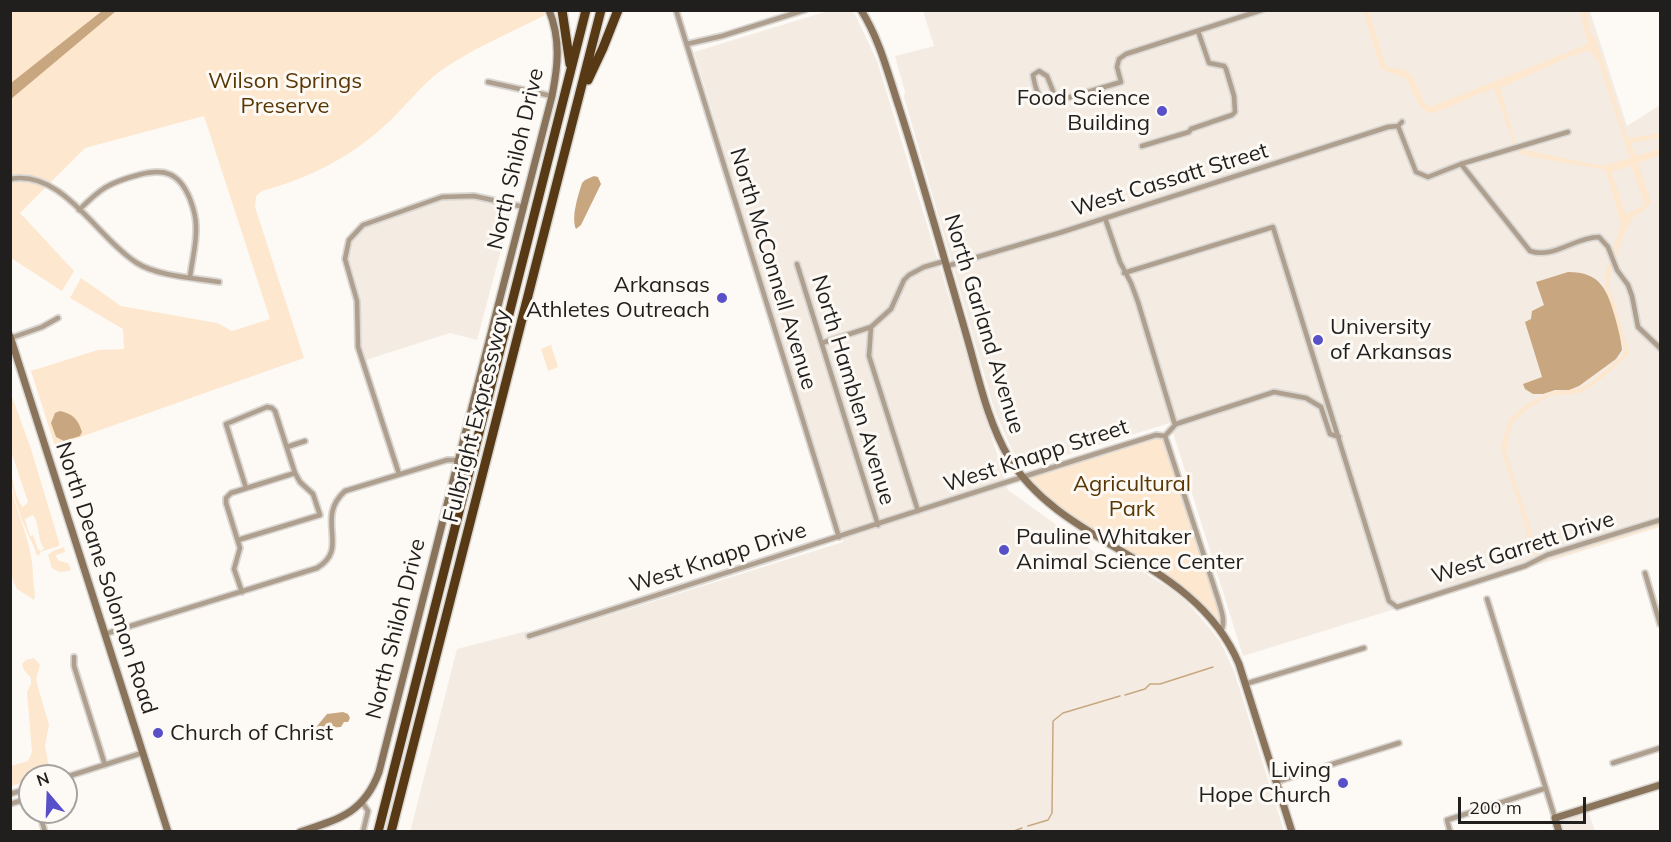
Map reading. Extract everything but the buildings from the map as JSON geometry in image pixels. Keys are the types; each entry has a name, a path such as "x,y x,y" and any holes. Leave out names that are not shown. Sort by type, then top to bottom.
{"highway":[{"path":"562,10 571,70"},
{"name":"Fulbright Expressway","path":"378,831 586,10"},
{"name":"Fulbright Expressway","path":"392,831 601,10"},
{"path":"579,98 618,10"}],"street":[{"name":"North Shiloh Drive","path":"300,831 344,817 362,802 379,772 552,96 557,73 558,52 556,31 549,10"},
{"name":"North McConnell Avenue","path":"676,10 839,537"},
{"path":"687,44 722,36 805,10"},
{"name":"North Garland Avenue","path":"861,10 880,49 996,432 1011,460 1039,494 1065,515 1181,589 1200,606 1221,632 1234,653 1292,831"},
{"path":"1057,101 1047,76 1039,71 1033,75 1035,88 1040,98 1048,103 1057,101 1121,82 1117,67 1119,59 1126,54 1262,10"},
{"path":"1142,147 1233,115 1236,107 1226,69 1224,66 1209,63 1198,31"},
{"path":"488,82 552,96"},
{"name":"West Cassatt Street","path":"871,327 891,309 909,274 924,267 946,263 1105,218 1400,124 1416,172 1428,177 1461,164"},
{"path":"1568,132 1461,164 1530,251 1540,254 1588,237 1599,237 1608,247 1617,270 1628,285 1638,327 1660,348"},
{"path":"79,210 100,190 116,181 161,171 178,178 188,194 196,225 190,277"},
{"path":"10,179 30,178 58,189 138,264 152,270 219,282"},
{"path":"399,474 358,347 357,302 345,259 349,240 363,225 442,197 474,196 524,207"},
{"path":"1105,218 1138,302 1175,425"},
{"path":"1125,273 1273,226 1339,437"},
{"name":"North Hamblen Avenue","path":"797,264 878,525"},
{"path":"11,337 42,327 58,318"},
{"path":"822,344 871,327 869,356 918,511"},
{"name":"North Deane Solomon Road","path":"11,337 168,831"},
{"path":"1221,632 1224,619 1165,436 1175,425 1274,392 1306,398 1321,407 1330,434 1339,437"},
{"path":"238,540 320,515 313,494 303,486 295,472 272,408 267,407 228,422 226,428 246,488"},
{"name":"West Knapp Street","path":"918,511 1156,435 1165,436"},
{"name":"West Garrett Drive","path":"1339,437 1389,601 1397,608 1525,566 1547,555 1660,520"},
{"path":"287,447 306,441"},
{"path":"105,634 321,565 332,550 331,512 339,496 352,487 447,460 457,460"},
{"path":"242,592 234,569 240,550 226,501 231,493 295,472"},
{"name":"West Knapp Drive","path":"529,636 918,511"},
{"path":"1645,573 1660,624"},
{"path":"1487,599 1559,831"},
{"path":"1245,684 1364,648"},
{"path":"74,657 74,666 105,765"},
{"path":"1276,782 1399,743"},
{"path":"1613,763 1660,747"},
{"path":"78,773 142,753"},
{"path":"1555,818 1660,785"},
{"path":"1450,831 1447,820 1546,788"},
{"path":"362,802 368,811 363,831"}],"shaded area":[{"path":"102,11 116,11 11,99 11,83"},
{"path":"828,11 850,11 855,14 877,61 1008,490 1107,561 1120,558 1169,588 1186,601 1208,626 1221,643 1234,671 1284,831 410,832 457,649 527,631 530,640 843,542 694,52"},
{"name":"University of Arkansas","path":"923,11 1590,11 1627,126 1660,105 1660,527 1243,656 1170,423 1028,467 1013,452 995,412 904,97 905,92 895,56 934,46"},
{"path":"594,176 598,177 601,184 581,225 576,229 575,213 582,183"},
{"path":"463,195 513,205 477,340 450,333 363,361 358,347 358,311 346,267 349,240 363,225 433,200"},
{"path":"1568,272 1588,275 1601,284 1612,307 1622,350 1616,359 1579,386 1569,390 1533,394 1525,389 1523,384 1542,377 1525,322 1531,319 1532,311 1544,305 1536,282"},
{"path":"60,411 77,420 82,432 80,436 64,441 56,437 51,423 55,413"},
{"path":"343,712 350,718 341,727 327,728 317,734 312,732 327,714"},
{"path":"1587,808 1595,831 1559,831 1555,818"}],"green space":[{"name":"Wilson Springs Preserve","path":"544,11 545,15 477,49 439,72 383,127 342,158 311,174 262,191 256,196 255,207 304,358 55,446 31,371 98,350 124,349 123,329 70,298 81,278 121,306 217,323 232,331 270,319 204,116 85,148 20,213 74,271 62,291 11,258 10,12"},
{"path":"1363,11 1369,11 1387,68 1408,72 1430,107 1588,44 1582,20 1582,11 1587,11 1590,32 1596,39 1627,136 1630,138 1660,133 1660,138 1631,143 1635,156 1660,149 1660,155 1638,163 1651,202 1633,218 1626,230 1616,256 1609,285 1629,352 1601,379 1581,393 1550,396 1530,407 1512,423 1506,451 1539,556 1545,558 1660,523 1660,526 1542,562 1538,561 1534,555 1501,448 1509,419 1530,402 1555,391 1580,388 1591,382 1625,351 1605,284 1605,274 1621,224 1607,174 1604,170 1516,152 1494,88 1429,113 1420,106 1407,79 1381,69","holes":["1586,51 1591,51 1599,63 1630,158 1602,166 1520,149 1516,145 1500,88","1631,166 1645,204 1626,214 1612,174 1613,171"]},
{"path":"551,345 558,367 548,371 541,349"},
{"path":"10,391 31,449 59,542 59,546 40,552 39,556 28,535 14,496 11,474 20,503 23,507 28,502 11,451","holes":["33,515 44,548 41,551 33,535 30,536 25,519"]},
{"name":"Agricultural Park","path":"1160,437 1165,441 1222,624 1219,624 1200,602 1182,587 1067,514 1028,479 1028,476 1038,473 1039,475"},
{"path":"11,487 31,554 34,600 17,589 13,581 10,565"},
{"path":"64,547 65,552 56,557 59,561 68,563 71,569 59,572 52,568 48,555"},
{"path":"34,658 40,665 36,680 49,725 45,746 48,764 18,764 18,784 11,786 11,766 28,761 32,752 27,692 31,678 22,664"}],"waterway":[{"path":"1125,695 1145,689 1150,684 1160,684 1213,667"},
{"path":"1028,826 1048,820 1052,813 1053,721 1063,713 1120,696"},
{"path":"1011,832 1022,828"}],"place":[{"name":"Food Science Building","path":"1162,111"},
{"name":"Arkansas Athletes Outreach","path":"722,298"},
{"name":"University of Arkansas","path":"1318,340"},
{"name":"Pauline Whitaker Animal Science Center","path":"1004,550"},
{"name":"Church of Christ","path":"158,733"},
{"name":"Living Hope Church","path":"1343,783"}]}
